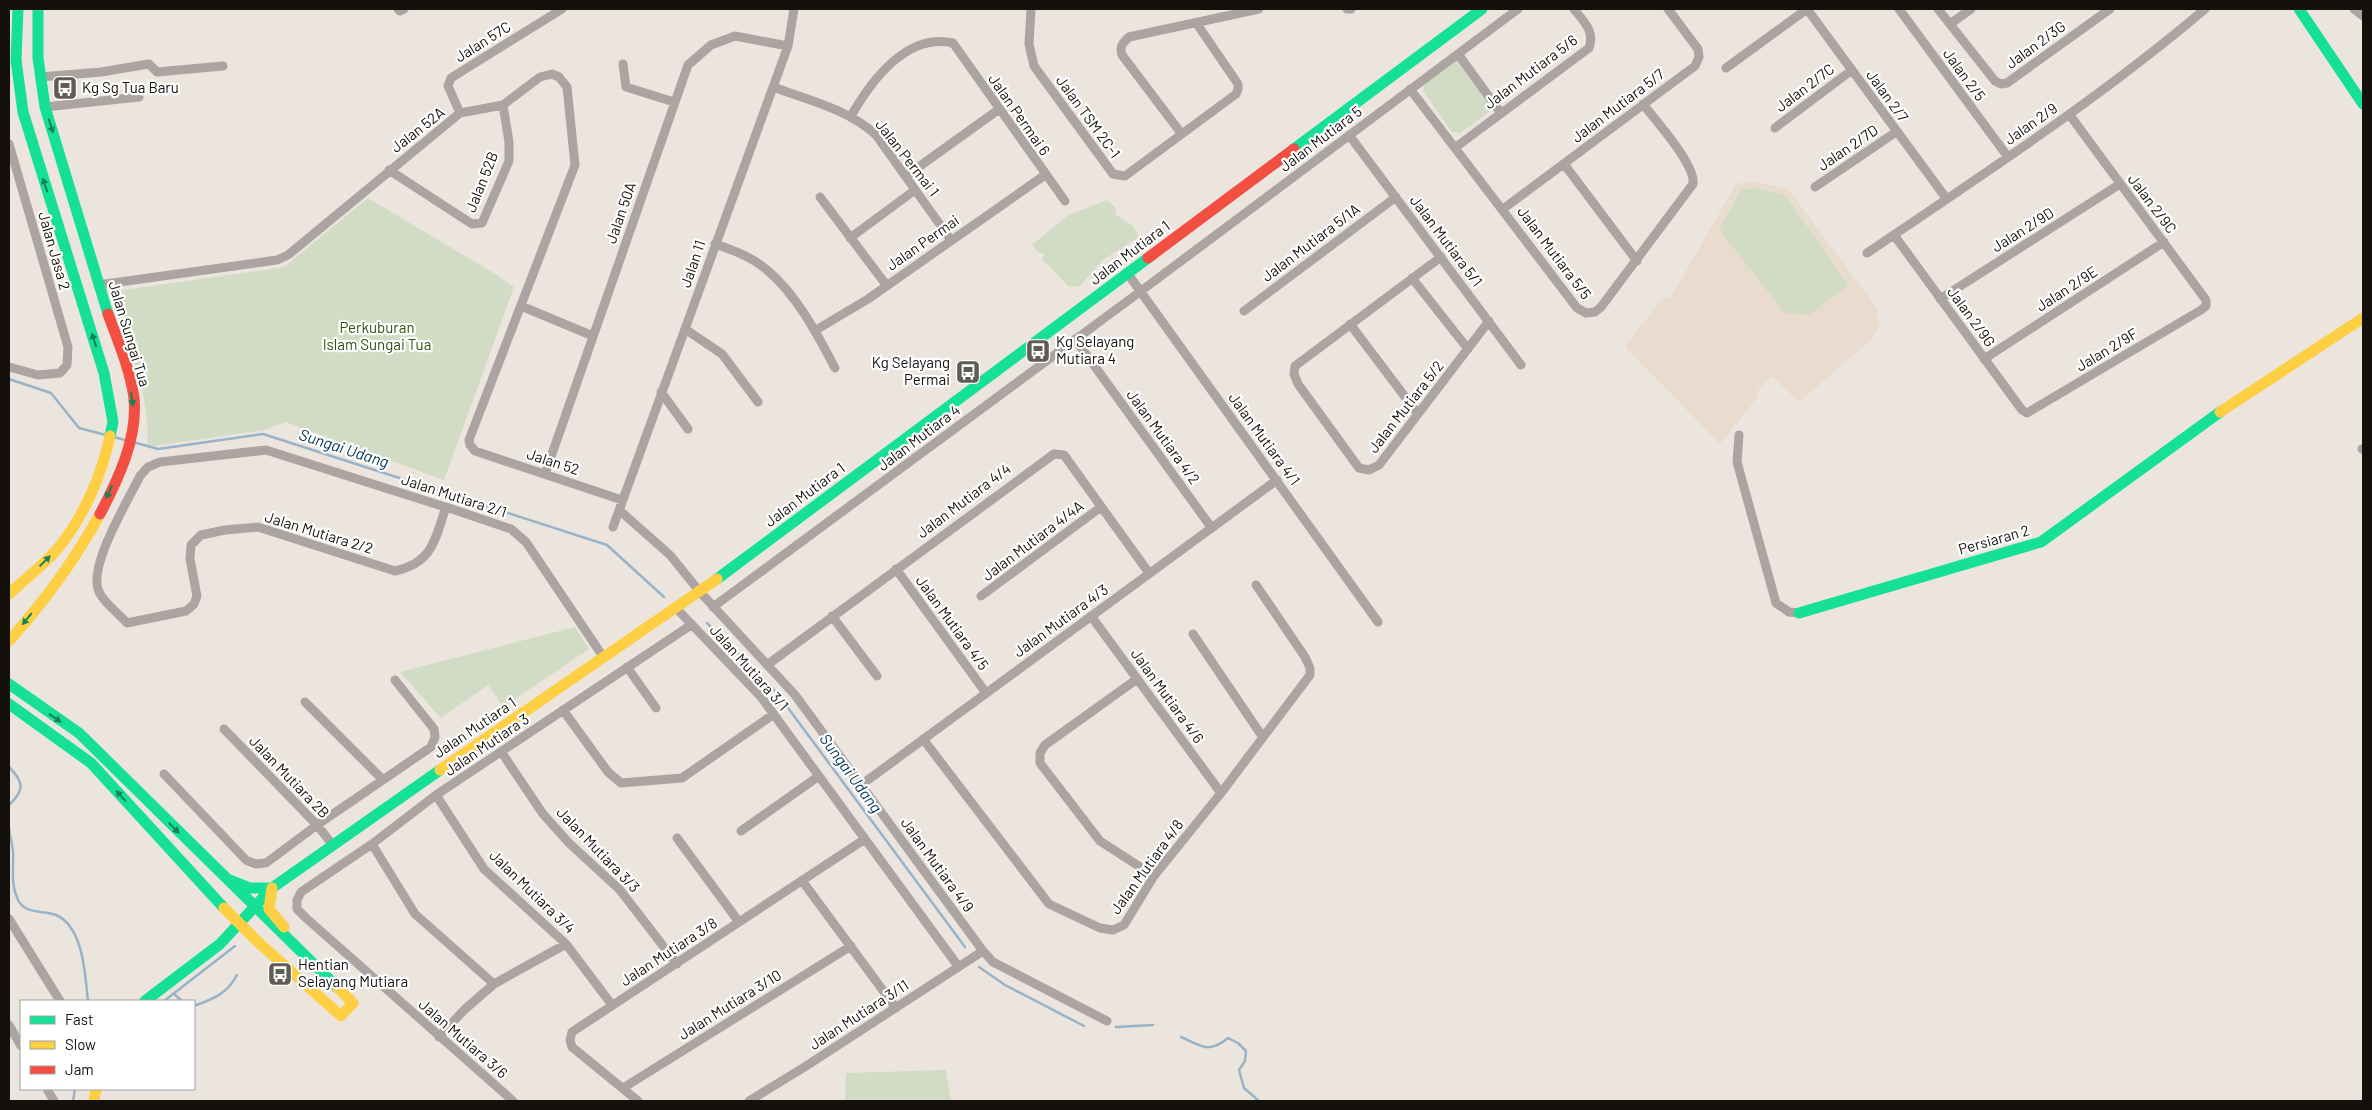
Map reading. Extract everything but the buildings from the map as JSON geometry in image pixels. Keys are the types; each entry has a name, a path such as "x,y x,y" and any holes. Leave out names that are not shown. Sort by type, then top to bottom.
{"street":[{"path":"9,594 59,547 81,514 109,448 113,422 104,373 23,112 16,83 15,40 18,9"},
{"path":"30,9 31,47 39,72 101,72 149,64 157,72 223,66"},
{"name":"Jalan Sungai Tua","path":"9,641 55,585 88,537 129,448 133,426 134,400 128,376 98,285 45,107 36,43 38,9"},
{"name":"Jalan 57C","path":"460,113 448,86 451,78 562,9"},
{"name":"Jalan 11","path":"613,527 788,46 794,9"},
{"name":"Jalan TSM 2C-1","path":"1031,9 1029,44 1034,66 1113,174 1125,176 1236,94 1238,90 1238,84 1197,24"},
{"path":"1181,133 1122,55 1120,48 1129,37 1197,24 1259,9"},
{"name":"Jalan Mutiara 1","path":"146,1000 220,944 272,888 332,844 700,592 1482,9"},
{"name":"Jalan Mutiara 5","path":"1141,291 1518,9"},
{"name":"Jalan Mutiara 5/6","path":"1456,147 1500,112 1589,48 1592,39 1590,30 1574,9"},
{"name":"Jalan Mutiara 5/7","path":"1503,209 1693,68 1698,60 1698,49 1668,9"},
{"path":"1726,68 1807,9"},
{"name":"Jalan 2/7","path":"1807,9 1946,198"},
{"name":"Jalan 2/5","path":"1899,9 2008,157"},
{"path":"1938,9 1950,24 1971,9"},
{"name":"Jalan 2/3G","path":"1950,24 1994,81 2001,84 2007,82 2110,9"},
{"name":"Jalan 2/9","path":"1867,253 2069,114 2165,42 2205,9"},
{"path":"2299,9 2363,104"},
{"path":"2354,9 2363,16"},
{"name":"Jalan 50A","path":"545,474 688,65 711,45 735,36 788,46"},
{"name":"Jalan Permai 6","path":"851,116 865,92 885,68 908,52 934,40 953,43 998,110 1065,202"},
{"path":"1458,54 1500,112"},
{"path":"623,64 626,87 674,102"},
{"name":"Jalan 2/7C","path":"1775,128 1852,70"},
{"name":"Jalan 52A","path":"98,285 277,260 288,255 460,113 503,105 540,77 552,74 559,77 567,87 575,166 469,440 470,446 475,451"},
{"name":"Jalan Permai 1","path":"773,87 851,116 876,135 951,240"},
{"name":"Jalan Mutiara 5/5","path":"1410,89 1582,312 1595,312 1637,261 1691,186 1693,175 1687,164 1643,104"},
{"path":"45,107 139,97"},
{"name":"Jalan 52B","path":"389,170 472,224 482,223 509,161 509,142 503,105"},
{"path":"906,176 998,110"},
{"name":"Jalan 2/9C","path":"2069,114 2206,300 2206,306 2201,310"},
{"name":"Jalan 2/7D","path":"1815,187 1896,132"},
{"name":"Jalan Mutiara 5/1","path":"1349,134 1521,365"},
{"name":"Jalan Jasa 2","path":"9,144 68,347 67,366 60,373 38,375 9,367"},
{"path":"1564,164 1637,261"},
{"name":"Jalan Permai","path":"816,330 887,286 1045,175"},
{"name":"Jalan 2/9D","path":"1940,299 2120,184"},
{"path":"850,238 915,190"},
{"path":"820,197 887,286"},
{"name":"Jalan Mutiara 5/1A","path":"1244,311 1396,197"},
{"name":"Jalan 2/9G","path":"1894,235 2022,410 2027,413"},
{"name":"Jalan 2/9E","path":"1984,359 2164,242"},
{"path":"715,244 740,253 767,270 792,298 816,330 835,368"},
{"name":"Jalan Mutiara 5/2","path":"1441,257 1296,364 1294,374 1298,384 1359,468 1370,470 1379,465 1489,321"},
{"name":"Jalan Mutiara 4/1","path":"1128,274 1378,622"},
{"path":"1412,278 1468,349"},
{"name":"Jalan Mutiara 4","path":"713,607 1141,291"},
{"path":"521,306 593,336"},
{"name":"Jalan 2/9F","path":"2027,413 2201,310"},
{"name":"Persiaran 2","path":"1739,436 1737,462 1776,603 1782,610 1799,613 2041,542 2211,418 2363,318"},
{"path":"1350,324 1418,414"},
{"path":"685,329 722,354 758,402"},
{"name":"Jalan Mutiara 4/2","path":"1075,339 1211,527"},
{"path":"661,392 688,429"},
{"name":"Jalan Mutiara 2/1","path":"127,623 99,593 96,580 99,562 140,476 148,467 160,462 266,450 512,529 526,542 604,658"},
{"name":"Jalan 52","path":"475,451 622,500"},
{"name":"Jalan Mutiara 4/4","path":"767,665 1054,454 1064,456 1149,573"},
{"name":"Jalan Mutiara 4/3","path":"861,785 1277,480"},
{"name":"Jalan Mutiara 2/2","path":"127,623 186,611 194,604 197,596 190,558 191,545 201,535 258,527 395,571 411,568 423,560 432,548 446,507"},
{"name":"Jalan Mutiara 4/4A","path":"981,596 1102,507"},
{"name":"Jalan Mutiara 4/9","path":"619,510 670,555 713,607 794,695 993,962 1107,1021"},
{"name":"Jalan Mutiara 4/5","path":"896,569 986,693"},
{"name":"Jalan Mutiara 4/8","path":"923,739 1049,904 1100,928 1113,930 1124,925 1154,876 1221,793 1262,736 1310,675 1310,668 1256,585"},
{"name":"Jalan Mutiara 3/1","path":"676,608 774,714 958,966"},
{"path":"832,616 877,676"},
{"name":"Jalan Mutiara 4/6","path":"1091,616 1221,793"},
{"name":"Jalan Mutiara 3","path":"301,892 372,844 436,795 502,753 627,666 691,625"},
{"path":"1193,634 1262,736"},
{"path":"627,666 656,708"},
{"path":"9,670 12,686 79,733 298,952 353,1003 341,1016 257,941 217,901 91,763 9,704"},
{"path":"1137,679 1045,745 1040,753 1040,763 1100,841 1154,876"},
{"path":"164,774 246,860 256,864 266,863 382,779 431,747 435,737 434,729 395,680"},
{"path":"305,702 382,779"},
{"path":"9,710 23,713"},
{"path":"563,710 608,772 621,783 682,778 774,714"},
{"name":"Jalan Mutiara 2B","path":"224,729 317,825 332,844"},
{"name":"Jalan Mutiara 3/3","path":"502,753 543,814 569,843 620,890 677,964"},
{"path":"741,831 819,776"},
{"name":"Jalan Mutiara 3/4","path":"436,795 484,869 566,944 612,1005"},
{"path":"677,838 739,922"},
{"name":"Jalan Mutiara 3/8","path":"638,1101 572,1047 570,1040 572,1032 578,1026 677,964 865,839"},
{"path":"372,844 415,914 494,984"},
{"path":"223,877 250,888 272,888 269,909 297,941 298,952"},
{"path":"802,882 896,1008"},
{"name":"Jalan Mutiara 3/6","path":"301,892 297,900 297,909 439,1038 513,1101"},
{"path":"217,901 226,921 220,944"},
{"path":"9,919 59,1000"},
{"path":"220,944 234,938 246,937 257,941"},
{"path":"439,1038 464,1010 494,984 566,944"},
{"name":"Jalan Mutiara 3/10","path":"623,1088 851,946"},
{"name":"Jalan Mutiara 3/11","path":"749,1101 983,951"},
{"path":"9,1025 20,1044"},
{"path":"48,1090 54,1101"}],"shaded area":[{"path":"1752,181 1788,189 1877,308 1879,324 1873,338 1799,402 1772,376 1759,389 1756,399 1720,444 1625,347 1662,298 1671,297 1736,184"}],"green space":[{"path":"1456,60 1493,109 1460,133 1452,132 1423,91 1424,83"},
{"path":"1757,188 1786,196 1848,286 1809,315 1785,313 1719,230 1741,190"},
{"name":"Perkuburan Islam Sungai Tua","path":"368,198 514,287 444,480 286,422 264,430 147,447 145,407 141,387 130,349 109,292 284,267"},
{"path":"1107,200 1115,207 1116,215 1133,226 1139,237 1103,260 1080,286 1069,287 1042,259 1044,254 1038,252 1032,245 1067,216"},
{"path":"575,627 589,649 503,707 488,685 441,718 400,672"},
{"path":"946,1070 951,1101 845,1101 846,1073"}],"waterway":[{"name":"Sungai Udang","path":"9,379 51,393 79,428 106,435"},
{"name":"Sungai Udang","path":"133,442 158,449 263,434 607,545 664,597"},
{"name":"Sungai Udang","path":"114,437 125,440"},
{"name":"Sungai Udang","path":"707,623 777,693 965,947"},
{"path":"9,767 18,777 21,786 18,795 9,805"},
{"path":"9,828 13,851 13,882 18,900 21,905 30,910 56,915 65,921 72,930 78,941 84,966 88,1000"},
{"path":"165,1000 235,946"},
{"name":"Sungai Udang","path":"979,967 1005,985 1084,1026"},
{"path":"195,1006 224,991 237,975"},
{"path":"174,994 181,1000"},
{"name":"Sungai Udang","path":"1116,1027 1153,1025"},
{"name":"Sungai Udang","path":"1181,1037 1205,1047 1215,1046 1228,1038 1238,1043 1246,1051 1245,1061 1239,1070 1244,1088 1259,1101"},
{"path":"73,1101 75,1090"}],"traffic: fast":[{"path":"18,9 16,60 23,112 104,373 113,422 110,436"},
{"path":"38,9 38,58 45,107 108,314"},
{"path":"1294,149 1482,9"},
{"path":"2299,9 2363,104"},
{"path":"717,579 1148,258"},
{"path":"1799,613 2041,542 2220,412"},
{"path":"9,684 79,733 338,988"},
{"path":"9,704 91,763 224,908"},
{"path":"146,1000 220,944 272,888 440,770"},
{"path":"230,880 250,888 272,888"}],"traffic: slow":[{"path":"2220,412 2363,318"},
{"path":"9,594 41,565 68,535 84,509 97,480 110,436"},
{"path":"9,641 58,580 100,514"},
{"path":"440,770 717,579"},
{"path":"272,888 269,909 284,927"},
{"path":"224,908 257,941 341,1016 353,1003 338,988"},
{"path":"94,1101 96,1090"}],"traffic: jam":[{"path":"1148,258 1294,149"},
{"path":"100,514 120,473 130,443 134,413 134,398 130,376 108,314"}],"place":[{"name":"Kg Sg Tua Baru","path":"65,88"},
{"name":"Kg Selayang Mutiara 4","path":"1038,351"},
{"name":"Kg Selayang Permai","path":"968,372"},
{"name":"Hentian Selayang Mutiara","path":"280,974"}]}
